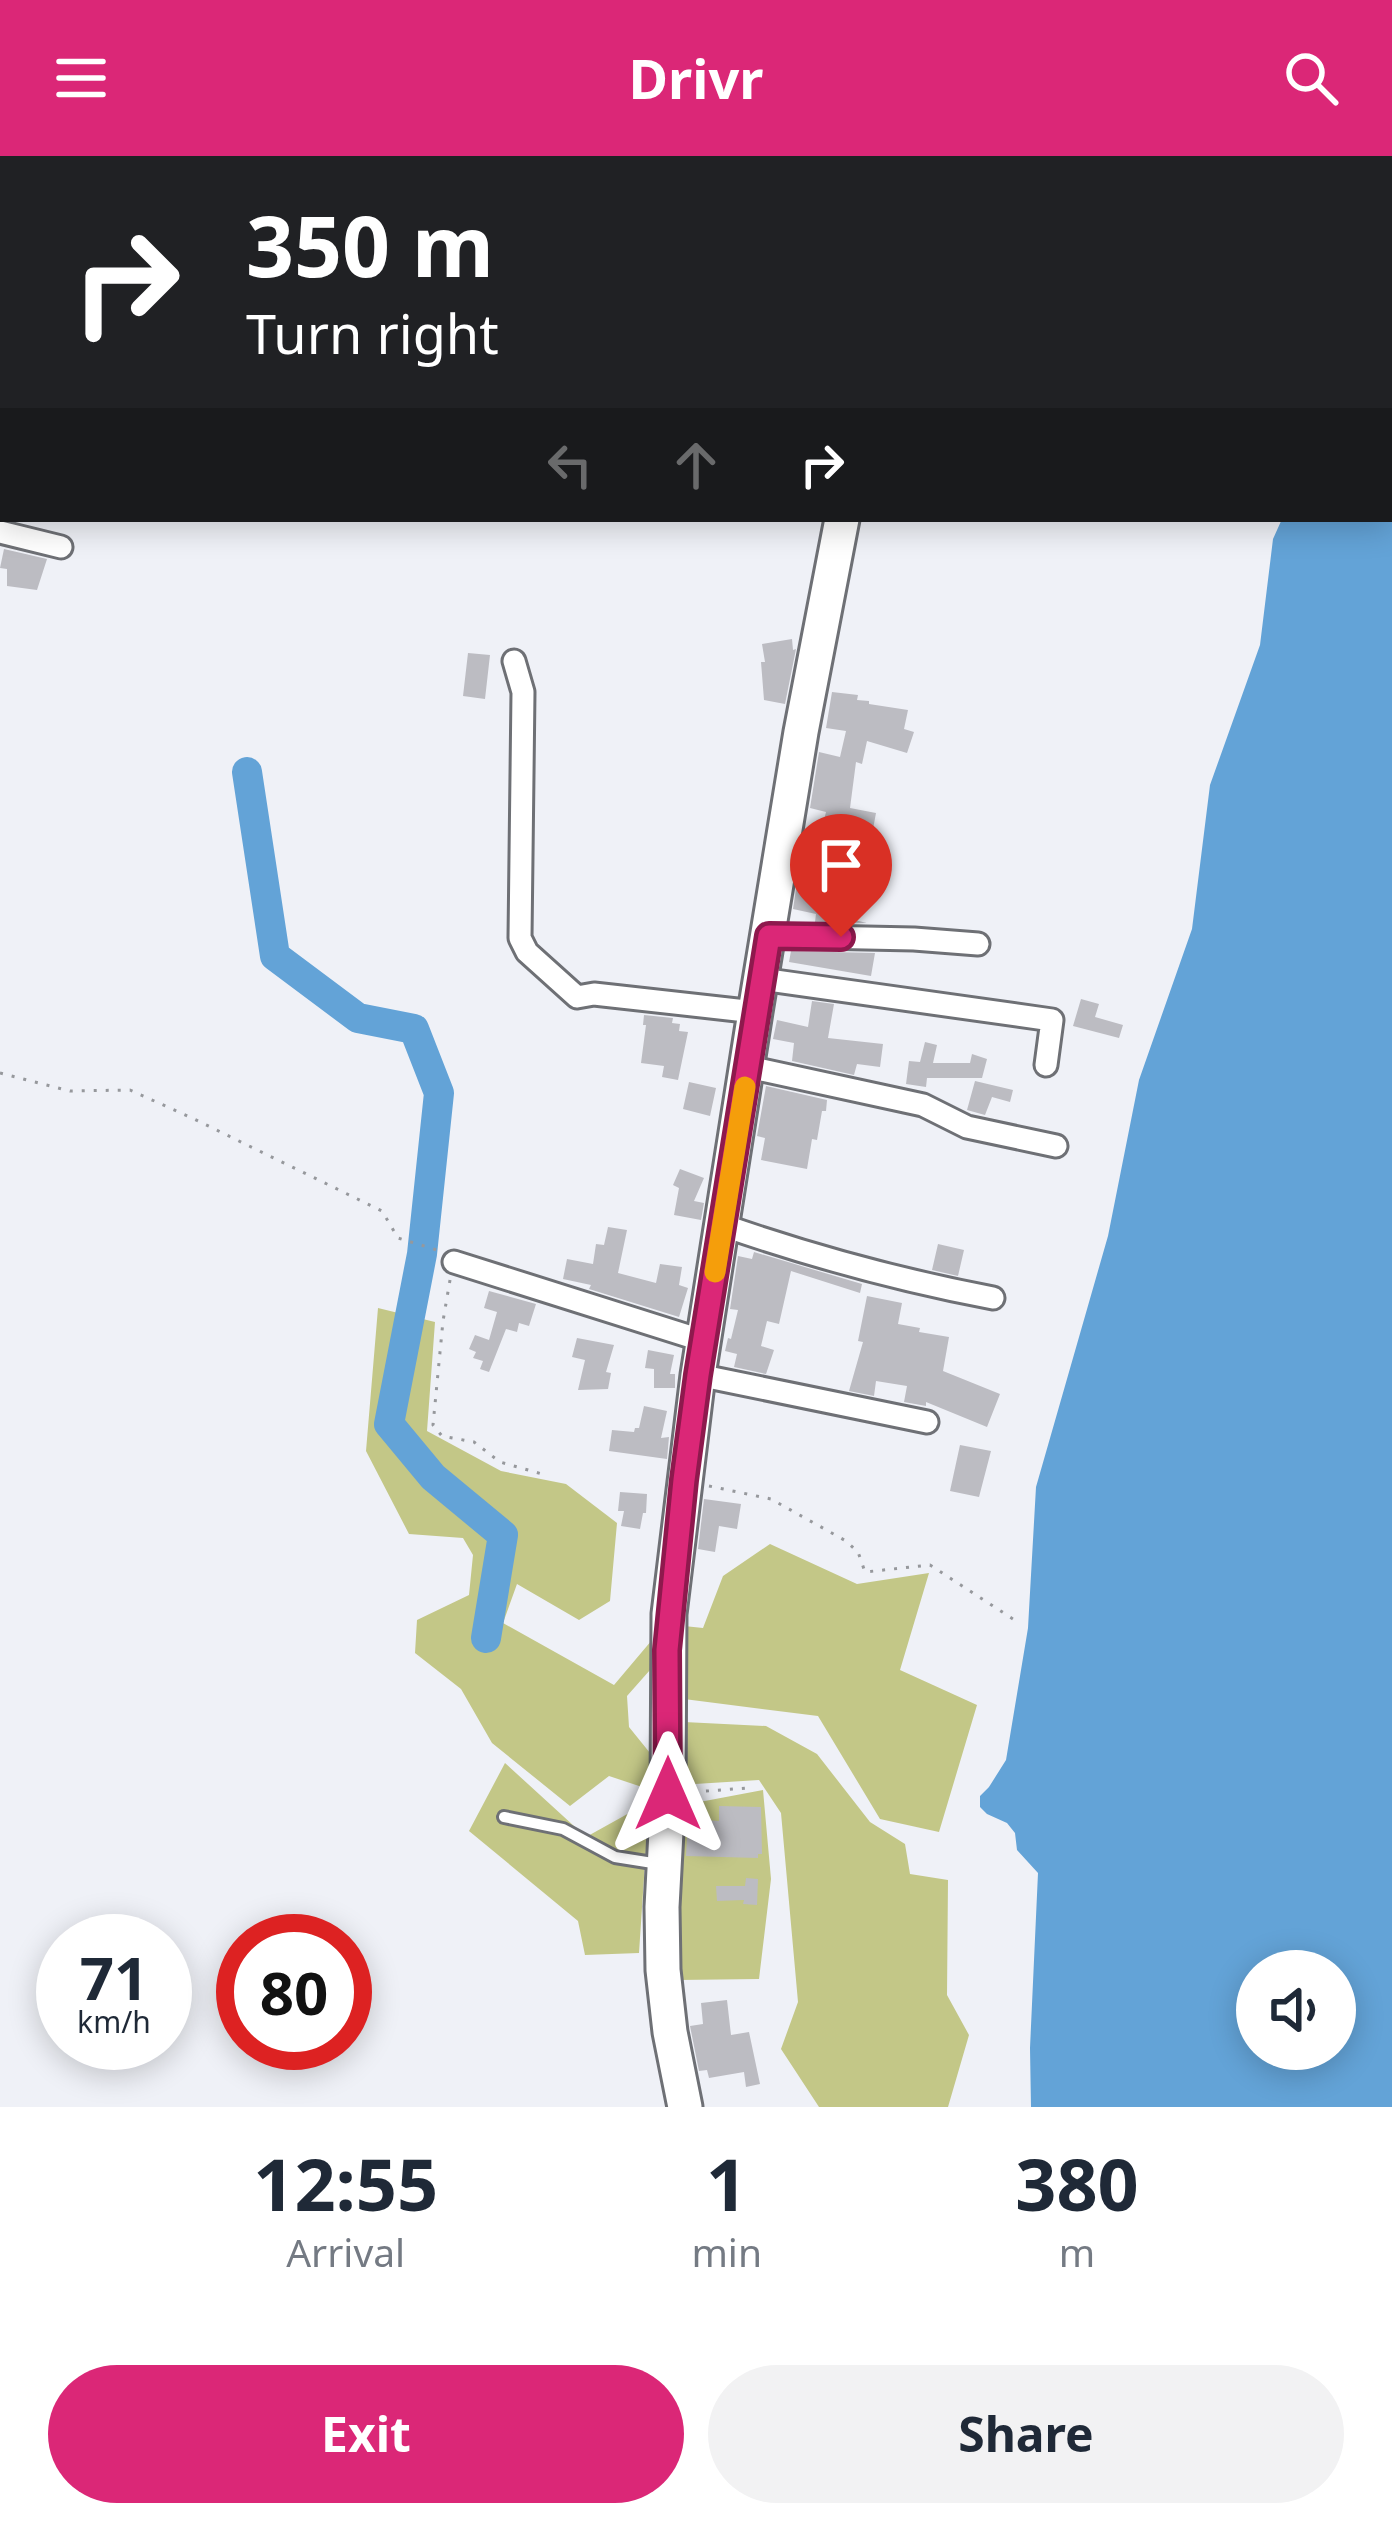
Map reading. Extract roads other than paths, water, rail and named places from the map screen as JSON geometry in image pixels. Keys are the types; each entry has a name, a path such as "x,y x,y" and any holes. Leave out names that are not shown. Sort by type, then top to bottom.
{"highway":[{"path":"685,2107 663,1970 667,1650 698,1375 801,732 841,522"}],"street":[{"path":"0,532 61,547"},
{"path":"514,661 524,692 520,938 526,952 577,997 594,994 755,1012"},
{"path":"769,936 978,944"},
{"path":"761,979 1052,1020 1046,1065"},
{"path":"748,1067 922,1105 967,1127 1056,1146"},
{"path":"722,1226 814,1257 993,1298"},
{"path":"449,1257 704,1341"},
{"path":"698,1375 927,1422"}],"lane":[{"path":"504,1817 563,1829 615,1857 663,1864"}],"water":[{"path":"1281,522 1392,522 1392,2107 1031,2107 1038,1873 1017,1850 1015,1833 1007,1823 980,1807 980,1796 1006,1760 1028,1628 1036,1487 1108,1236 1139,1080 1192,929 1210,785 1260,645 1273,539"}],"waterway":[{"path":"247,772 275,956 358,1018 414,1029 439,1093 422,1254 389,1424 433,1477 503,1535 486,1638"}]}
